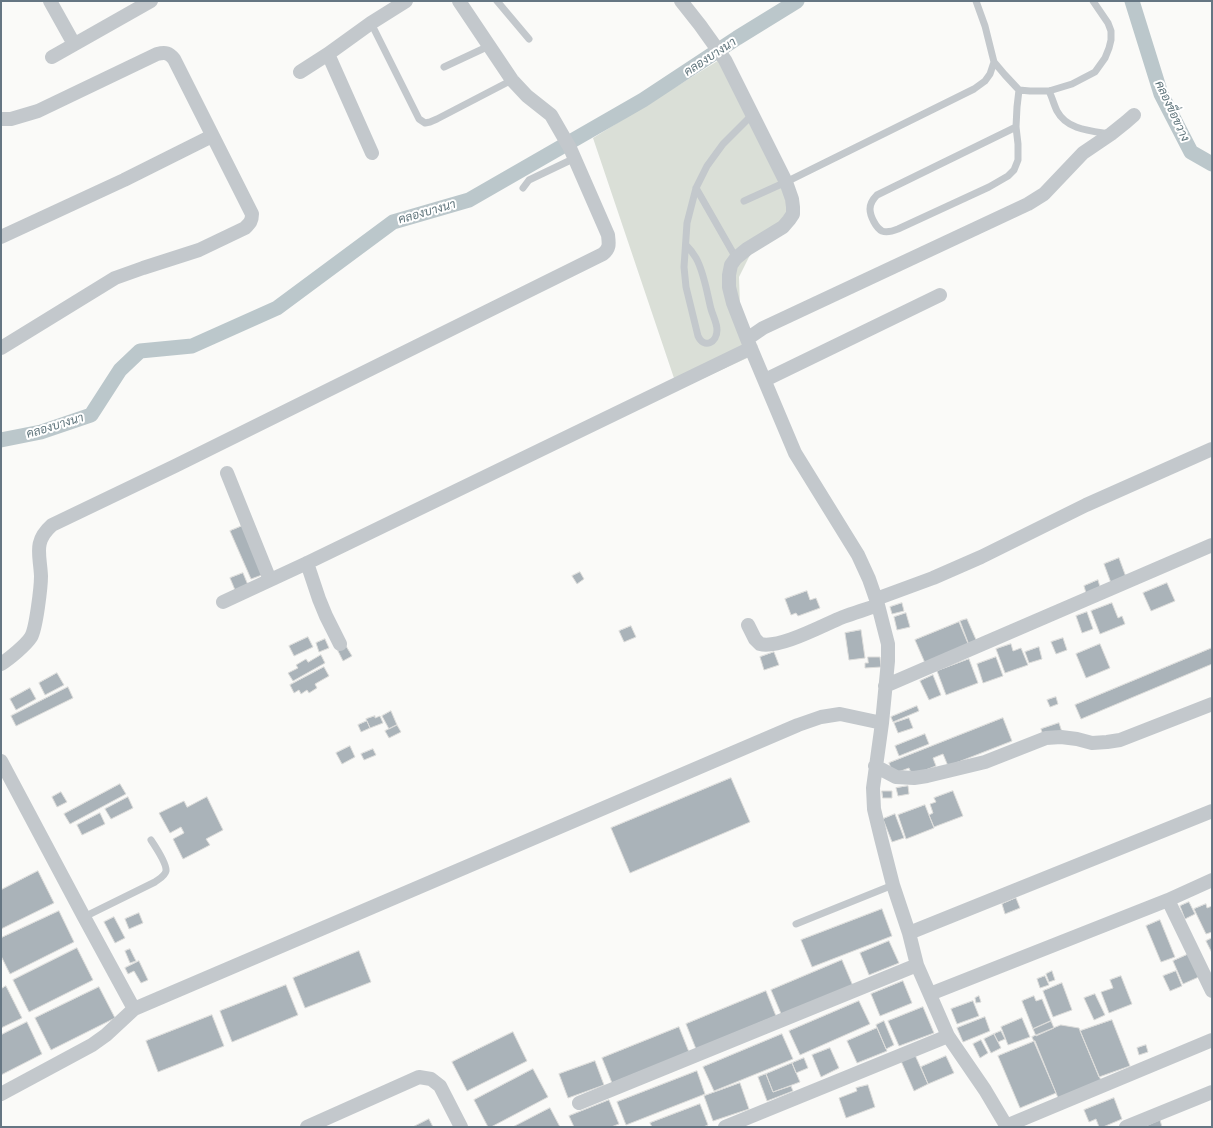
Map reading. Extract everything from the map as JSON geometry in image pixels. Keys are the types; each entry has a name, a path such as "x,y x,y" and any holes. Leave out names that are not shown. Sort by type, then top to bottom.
{"street":[{"path":"50,1 74,44"},
{"path":"52,57 130,6 151,1"},
{"path":"300,72 328,54 370,23 406,1"},
{"path":"1,664 7,661 30,638 33,630 41,585 39,542 44,531 52,525 603,254 608,250 608,234 572,153 551,114 527,96 512,80 459,1"},
{"path":"681,1 725,60 786,182 792,199 794,207 793,214 783,227 747,249 736,258 731,266 729,287 733,303 783,426 796,453 858,555 869,578 877,602 888,644 888,661 882,723 872,788 874,810 893,885 918,965 948,1036 985,1090 1006,1126 1212,1040"},
{"path":"1,119 11,119 38,111 158,54 164,52 168,53 174,59 212,136 251,209 252,219 245,228 199,250 115,278 1,348"},
{"path":"328,54 372,153"},
{"path":"223,602 307,563 749,344 763,328 1028,204 1044,194 1083,153 1111,134 1134,115"},
{"path":"1,237 124,180 212,136"},
{"path":"765,380 940,295"},
{"path":"748,624 760,644 771,645 793,638 981,557 1086,505 1212,449"},
{"path":"228,473 270,580"},
{"path":"885,686 1212,545"},
{"path":"307,563 321,605 340,644"},
{"path":"875,766 896,777 914,778 927,776 985,762 1046,738 1061,737 1092,743 1120,740 1212,704"},
{"path":"1,1094 92,1045 106,1035 134,1009 798,725 821,717 840,714 882,723"},
{"path":"1,761 134,1009"},
{"path":"909,933 1212,811"},
{"path":"930,994 1168,900 1212,880"},
{"path":"1168,900 1212,991"},
{"path":"579,1103 918,965"},
{"path":"725,1127 948,1036"},
{"path":"307,1127 419,1077 431,1079 440,1086 461,1127"},
{"path":"1126,1127 1212,1092"}],"lane":[{"path":"497,1 529,39"},
{"path":"976,1 985,26 994,62 1019,90 1030,91 1049,91 1072,84 1095,72 1105,58 1111,40 1111,31 1104,17 1092,1"},
{"path":"370,23 419,119 424,123 437,119 512,80"},
{"path":"444,67 489,46"},
{"path":"744,201 786,182 974,89 985,81 990,74 994,62"},
{"path":"1016,127 877,195 872,201 870,210 874,222 881,231 889,232 898,229 989,187 1008,176 1014,170 1018,160 1016,127 1019,90"},
{"path":"1049,91 1057,112 1065,122 1080,128 1111,134"},
{"path":"686,245 699,264 716,325 716,335 712,342 708,343 700,341 698,336 686,287 684,267 686,245 688,223 696,188 707,166 723,144 753,114"},
{"path":"523,188 529,180 572,153"},
{"path":"696,188 736,258"},
{"path":"84,917 155,882 162,877 166,872 166,866 151,840"},
{"path":"796,924 893,885"}],"shaded area":[{"path":"724,57 798,216 751,253 739,277 740,305 758,353 678,390 593,138"}],"building":[{"path":"242,526 262,575 251,579 230,531"},
{"path":"1119,558 1126,577 1111,583 1104,564"},
{"path":"580,572 584,579 577,584 572,576"},
{"path":"243,573 248,585 235,590 230,578"},
{"path":"1098,580 1100,587 1086,593 1084,586"},
{"path":"1167,583 1175,601 1151,611 1143,593"},
{"path":"807,591 810,600 816,598 820,608 798,616 796,613 791,615 785,599"},
{"path":"902,603 904,611 892,614 890,607"},
{"path":"1112,603 1118,618 1122,616 1125,624 1100,634 1091,611"},
{"path":"1087,612 1093,629 1082,633 1076,616"},
{"path":"906,613 910,627 897,630 894,617"},
{"path":"967,619 977,642 969,645 960,621"},
{"path":"959,622 969,646 925,663 915,640"},
{"path":"631,626 636,637 624,642 619,631"},
{"path":"861,630 865,658 849,660 845,633"},
{"path":"308,637 313,647 294,656 289,646"},
{"path":"1063,638 1067,650 1056,654 1051,642"},
{"path":"325,639 329,648 319,652 316,643"},
{"path":"1011,644 1013,651 1021,648 1028,665 1005,673 996,649"},
{"path":"1100,644 1110,668 1086,678 1076,654"},
{"path":"346,646 352,656 343,661 338,651"},
{"path":"1039,647 1042,659 1029,663 1025,652"},
{"path":"1212,648 1212,664 1081,719 1075,705"},
{"path":"774,652 779,665 764,670 760,657"},
{"path":"321,655 325,663 293,681 288,673 298,668 296,665 306,659 308,662"},
{"path":"868,657 880,657 881,667 865,668 865,663 868,663"},
{"path":"996,657 1003,676 983,683 977,664"},
{"path":"969,659 978,683 946,695 937,671"},
{"path":"324,667 329,676 315,684 317,688 309,693 307,690 301,694 299,690 294,693 290,685"},
{"path":"57,673 64,685 45,695 39,683"},
{"path":"933,675 941,695 929,700 920,681"},
{"path":"68,687 73,698 16,726 11,716"},
{"path":"30,688 36,699 16,710 10,699"},
{"path":"1056,697 1058,704 1050,707 1047,700"},
{"path":"917,706 919,711 893,722 891,717"},
{"path":"391,711 397,725 389,729 382,716"},
{"path":"375,716 375,718 380,716 383,723 370,728 366,719"},
{"path":"909,718 913,728 898,733 894,723"},
{"path":"1003,718 1012,741 948,766 943,754 933,758 936,766 912,775 909,768 893,774 889,763"},
{"path":"367,721 370,728 361,732 358,725"},
{"path":"1059,723 1062,732 1044,738 1041,729"},
{"path":"397,725 401,732 389,738 385,731"},
{"path":"925,734 929,744 899,756 895,746"},
{"path":"350,746 355,757 342,764 336,753"},
{"path":"373,749 376,755 364,760 361,754"},
{"path":"731,778 750,822 630,873 611,828"},
{"path":"120,784 126,794 70,824 64,814"},
{"path":"908,786 909,794 898,796 896,788"},
{"path":"882,791 892,791 892,798 883,798"},
{"path":"953,791 963,816 934,827 929,815 933,813 930,804 936,802 934,798"},
{"path":"61,792 67,802 57,807 52,797"},
{"path":"128,797 133,808 111,819 105,809"},
{"path":"207,797 223,830 206,839 210,845 183,859 173,839 184,833 181,827 170,833 159,813 184,801 187,807"},
{"path":"925,805 934,828 906,839 898,815"},
{"path":"100,813 105,824 82,835 77,825"},
{"path":"895,814 904,838 892,842 883,819"},
{"path":"38,871 54,903 1,929 1,890"},
{"path":"1016,898 1020,908 1005,914 1002,904"},
{"path":"1189,902 1195,914 1185,919 1180,906"},
{"path":"1206,904 1207,908 1212,906 1212,932 1206,934 1194,909"},
{"path":"882,909 892,936 812,967 801,940"},
{"path":"59,911 74,942 10,974 1,956 1,938"},
{"path":"139,913 143,923 129,929 125,919"},
{"path":"114,917 125,938 115,943 104,922"},
{"path":"1160,920 1175,957 1161,962 1146,926"},
{"path":"1212,938 1212,953 1206,941"},
{"path":"889,941 899,963 869,975 860,953"},
{"path":"77,948 93,980 29,1012 13,980"},
{"path":"130,949 136,961 130,963 125,951"},
{"path":"359,951 371,982 305,1008 293,978"},
{"path":"1191,953 1201,976 1183,984 1173,961"},
{"path":"842,960 853,986 782,1016 771,990"},
{"path":"139,961 148,980 141,983 134,971 128,974 125,968"},
{"path":"1052,971 1055,980 1049,982 1046,974"},
{"path":"1176,971 1182,986 1170,991 1163,976"},
{"path":"1045,976 1049,985 1040,988 1037,979"},
{"path":"1121,976 1132,1004 1109,1013 1101,992 1113,988 1110,980"},
{"path":"903,981 912,1003 880,1016 871,994"},
{"path":"1062,983 1072,1010 1053,1017 1043,991"},
{"path":"286,985 298,1015 232,1042 220,1011"},
{"path":"6,986 22,1018 1,1028 1,989"},
{"path":"99,987 115,1018 51,1050 35,1018"},
{"path":"766,991 776,1016 696,1049 686,1024"},
{"path":"1095,994 1105,1015 1094,1020 1084,998"},
{"path":"979,996 981,1002 976,1003 975,998"},
{"path":"1034,996 1036,1001 1042,999 1051,1021 1033,1029 1022,1001"},
{"path":"859,1001 870,1024 800,1055 789,1031"},
{"path":"973,1001 979,1016 957,1024 951,1009"},
{"path":"923,1007 934,1033 899,1046 888,1021"},
{"path":"212,1015 224,1046 158,1072 146,1041"},
{"path":"985,1017 990,1031 963,1042 957,1028"},
{"path":"1022,1018 1030,1037 1008,1045 1001,1027"},
{"path":"1112,1020 1130,1066 1099,1077 1080,1031"},
{"path":"884,1021 894,1045 886,1049 876,1025"},
{"path":"1051,1021 1054,1028 1036,1036 1033,1029"},
{"path":"27,1022 42,1054 1,1075 1,1035"},
{"path":"1061,1025 1079,1028 1102,1083 1059,1100 1032,1037"},
{"path":"679,1027 689,1052 612,1083 602,1058"},
{"path":"877,1028 887,1051 857,1063 847,1041"},
{"path":"1001,1031 1005,1039 998,1042 994,1034"},
{"path":"513,1032 527,1061 467,1091 452,1062"},
{"path":"782,1034 793,1059 714,1091 703,1067"},
{"path":"994,1034 1001,1048 991,1053 984,1039"},
{"path":"981,1040 988,1053 980,1058 973,1044"},
{"path":"1035,1041 1056,1093 1020,1108 998,1056"},
{"path":"1146,1045 1148,1052 1139,1055 1137,1048"},
{"path":"830,1048 839,1068 821,1077 812,1055"},
{"path":"915,1055 928,1084 914,1091 901,1061"},
{"path":"946,1056 954,1073 928,1084 921,1067"},
{"path":"804,1058 808,1068 796,1073 792,1063"},
{"path":"595,1061 604,1085 568,1098 559,1074"},
{"path":"792,1063 800,1082 773,1092 766,1074"},
{"path":"533,1069 548,1097 491,1127 488,1127 474,1100"},
{"path":"697,1071 705,1094 626,1125 617,1102"},
{"path":"766,1074 773,1092 791,1086 793,1091 767,1101 758,1077"},
{"path":"740,1083 749,1109 713,1121 704,1096"},
{"path":"868,1085 875,1107 846,1118 839,1098 857,1091 856,1088"},
{"path":"1114,1098 1122,1119 1103,1127 1099,1127 1096,1119 1089,1122 1084,1110"},
{"path":"609,1100 619,1124 611,1127 574,1127 569,1116"},
{"path":"700,1104 708,1125 703,1127 652,1127 650,1123"},
{"path":"550,1108 560,1127 513,1127"},
{"path":"429,1119 433,1127 413,1127"},
{"path":"1160,1120 1162,1127 1144,1127"}],"waterway":[{"name":"คลองบางนา","path":"1,440 41,432 91,415 120,370 140,351 192,346 277,308 393,222 469,200 643,100 737,38 797,1"},
{"name":"คลองขื่อขวาง","path":"1132,1 1161,94 1191,152 1212,164"}]}
